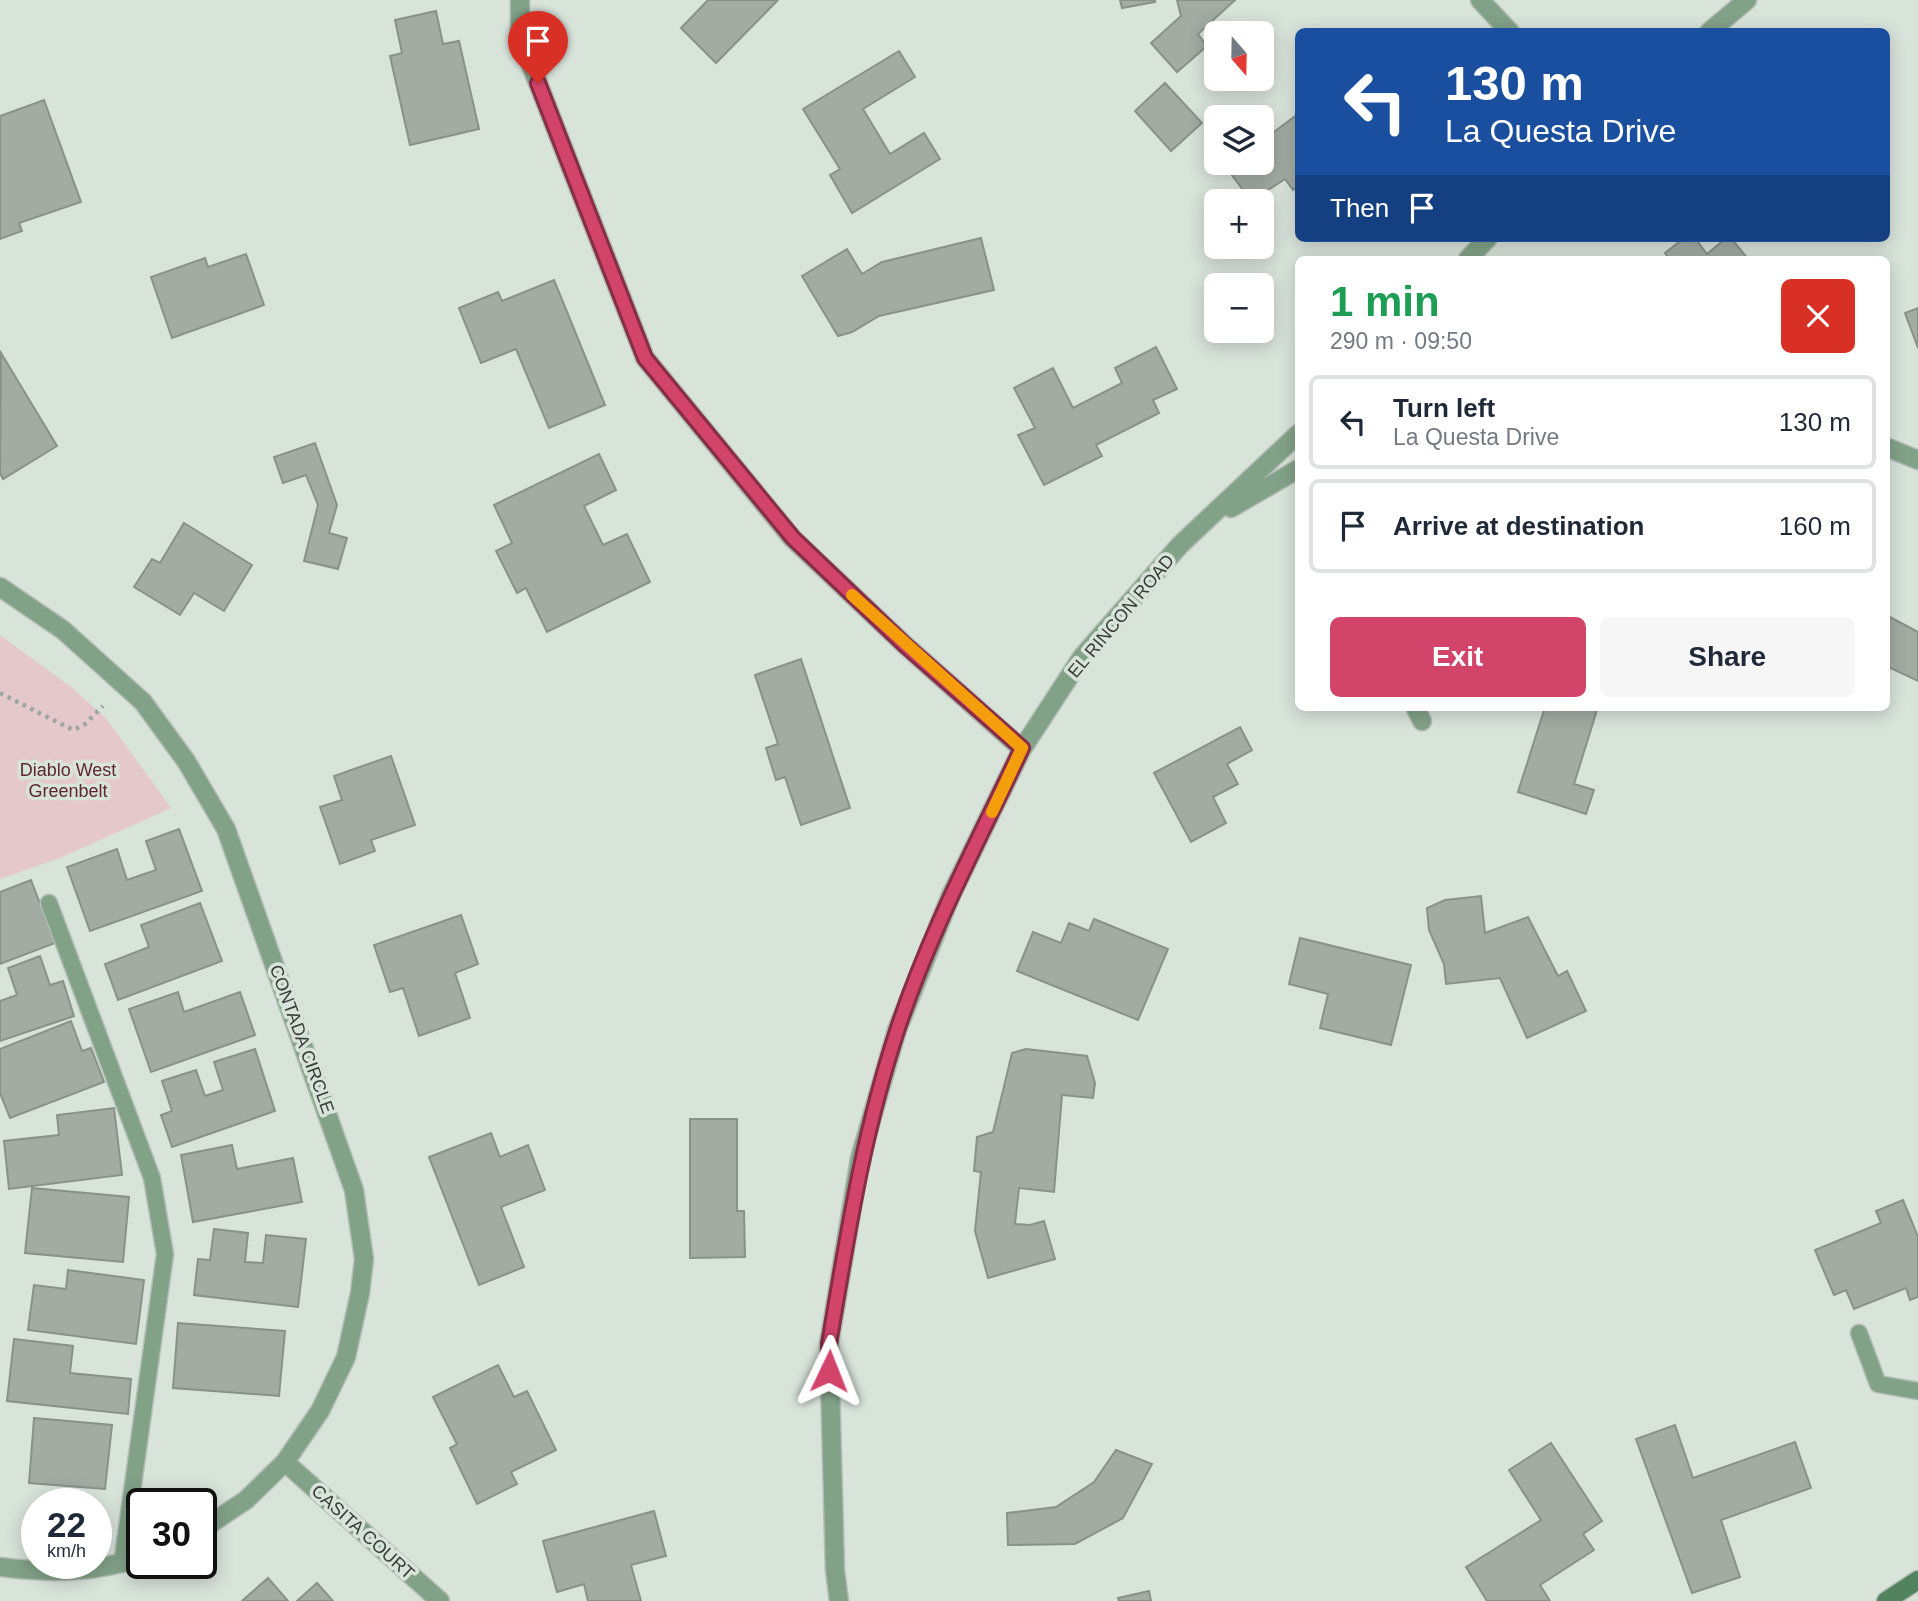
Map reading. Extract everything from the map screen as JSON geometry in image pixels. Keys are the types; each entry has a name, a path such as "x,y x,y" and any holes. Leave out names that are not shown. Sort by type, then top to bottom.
{"street":[{"path":"520,0 520,37 645,358 793,538 905,645 1022,748"},
{"path":"1480,0 1506,28"},
{"path":"1714,28 1747,0"},
{"path":"1471,256 1484,242"},
{"name":"EL RINCON ROAD","path":"839,1601 835,1570 829,1344 860,1158 897,1030 951,895 1022,748 1082,657 1180,545 1295,437"},
{"path":"1890,449 1918,460"},
{"path":"1180,545 1225,512 1295,471"},
{"name":"CONTADA CIRCLE","path":"0,587 63,630 143,702 186,761 226,829 344,1156 361,1227 364,1259 360,1293 346,1357 320,1411 285,1462 246,1500 217,1519"},
{"name":"CASITA COURT","path":"285,1462 440,1601"},
{"path":"0,1567 49,1573 126,1562"},
{"path":"1886,1601 1918,1580"}],"lane":[{"path":"50,902 152,1178 165,1254 122,1564"},
{"path":"1859,1333 1878,1384 1918,1391"}],"path":[{"path":"2,695 73,730 84,725 103,706"}],"green space":[{"name":"Diablo West Greenbelt","path":"0,635 71,687 106,718 171,808 60,858 0,879"}],"building":[{"path":"708,0 778,0 716,63 681,28"},
{"path":"1120,0 1155,0 1155,2 1122,8"},
{"path":"1177,0 1235,0 1212,21 1204,21 1204,28 1198,34 1204,42 1204,49 1177,72 1151,43 1181,16"},
{"path":"436,11 443,44 459,41 479,129 410,145 390,56 402,53 395,20"},
{"path":"899,51 915,77 863,109 890,154 924,133 940,159 852,213 830,175 840,169 803,109"},
{"path":"1165,83 1202,123 1171,151 1135,111"},
{"path":"44,100 81,202 19,223 22,231 0,239 0,116"},
{"path":"1295,116 1295,188 1293,190 1285,179 1270,189 1242,189 1232,175 1274,175 1274,132"},
{"path":"981,238 994,290 879,316 852,332 838,336 802,276 847,249 862,274 882,262"},
{"path":"1679,242 1698,242 1707,254 1721,242 1734,242 1746,256 1667,256 1665,253"},
{"path":"246,254 264,305 172,338 151,277 205,258 208,267"},
{"path":"554,280 605,405 549,428 516,349 481,363 459,308 498,292 502,301"},
{"path":"1918,308 1918,348 1905,313"},
{"path":"1156,347 1177,389 1153,400 1159,413 1096,445 1102,456 1044,485 1018,435 1035,428 1014,388 1053,368 1073,408 1122,383 1115,368"},
{"path":"1,353 57,446 3,479 0,473"},
{"path":"315,443 337,505 329,533 347,538 338,569 304,561 318,505 306,475 283,483 274,457"},
{"path":"599,454 616,490 584,506 603,545 627,534 650,582 547,632 526,588 517,593 496,551 512,543 494,505"},
{"path":"184,523 252,565 224,611 194,593 180,615 134,587 152,559 160,563"},
{"path":"1890,617 1918,632 1918,681 1890,668"},
{"path":"801,659 850,808 801,825 785,777 776,780 766,748 778,744 755,675"},
{"path":"1544,711 1597,711 1574,784 1594,790 1586,814 1518,792"},
{"path":"1240,727 1252,750 1227,764 1238,784 1213,797 1226,823 1191,842 1154,773"},
{"path":"391,756 415,825 371,840 375,851 340,864 320,807 342,800 334,776"},
{"path":"179,829 202,891 90,931 67,867 117,849 127,880 156,870 146,841"},
{"path":"31,880 55,943 0,964 0,892"},
{"path":"1481,896 1485,933 1528,917 1558,976 1567,971 1586,1011 1527,1038 1500,978 1446,984 1444,964 1429,930 1427,908 1445,900"},
{"path":"200,903 222,961 118,1000 105,964 149,947 141,925"},
{"path":"461,915 478,964 455,973 470,1018 419,1036 403,988 390,992 374,945"},
{"path":"1094,919 1168,949 1138,1020 1017,971 1033,932 1061,943 1069,923 1089,931"},
{"path":"1300,938 1411,965 1391,1045 1320,1028 1328,994 1289,984"},
{"path":"40,956 50,985 63,981 74,1016 0,1041 0,1001 17,995 8,968"},
{"path":"178,992 184,1012 240,992 255,1035 151,1072 129,1009"},
{"path":"71,1021 82,1051 91,1048 104,1082 10,1118 0,1093 0,1049"},
{"path":"255,1049 275,1111 172,1147 161,1115 172,1111 162,1081 196,1070 205,1096 223,1090 214,1062"},
{"path":"1026,1049 1087,1056 1095,1083 1093,1098 1062,1095 1054,1192 1019,1188 1015,1224 1030,1225 1044,1221 1055,1259 988,1278 975,1231 981,1172 974,1171 977,1137 993,1132 1012,1053"},
{"path":"114,1108 122,1175 9,1189 4,1141 59,1135 57,1115"},
{"path":"690,1119 737,1119 737,1211 744,1211 745,1257 690,1258"},
{"path":"491,1133 500,1157 528,1145 545,1190 501,1207 524,1267 479,1285 429,1157"},
{"path":"232,1145 237,1169 293,1158 302,1202 193,1222 181,1155"},
{"path":"32,1188 129,1197 123,1262 25,1253"},
{"path":"1903,1200 1918,1237 1918,1297 1910,1300 1906,1288 1854,1309 1846,1290 1834,1295 1815,1250 1881,1223 1876,1211"},
{"path":"214,1229 248,1233 245,1262 263,1263 266,1235 306,1239 298,1307 194,1295 198,1259 210,1260"},
{"path":"68,1270 144,1280 136,1344 28,1330 34,1285 66,1289"},
{"path":"178,1323 285,1331 279,1396 173,1388"},
{"path":"14,1339 73,1346 70,1373 131,1379 128,1414 7,1401"},
{"path":"498,1365 514,1397 527,1391 556,1450 511,1472 517,1484 477,1504 450,1448 457,1444 433,1397"},
{"path":"34,1418 112,1425 105,1488 29,1483"},
{"path":"1675,1425 1693,1478 1795,1442 1811,1488 1721,1520 1740,1577 1692,1593 1636,1439"},
{"path":"1551,1443 1602,1521 1583,1534 1594,1550 1540,1585 1550,1601 1487,1601 1466,1567 1541,1520 1509,1470"},
{"path":"1116,1450 1152,1464 1123,1518 1075,1544 1008,1545 1007,1513 1056,1507 1094,1482"},
{"path":"654,1511 666,1556 631,1565 641,1601 588,1601 584,1584 557,1592 543,1541"},
{"path":"268,1578 288,1601 242,1601"},
{"path":"317,1583 333,1601 297,1601"},
{"path":"1149,1591 1151,1601 1119,1601 1118,1598"}],"slow traffic":[{"path":"852,595 1022,748 992,812"}],"route":[{"path":"538,83 645,358 793,538 905,645 1022,748 951,895 897,1030 860,1158 829,1344 829,1371"}]}
